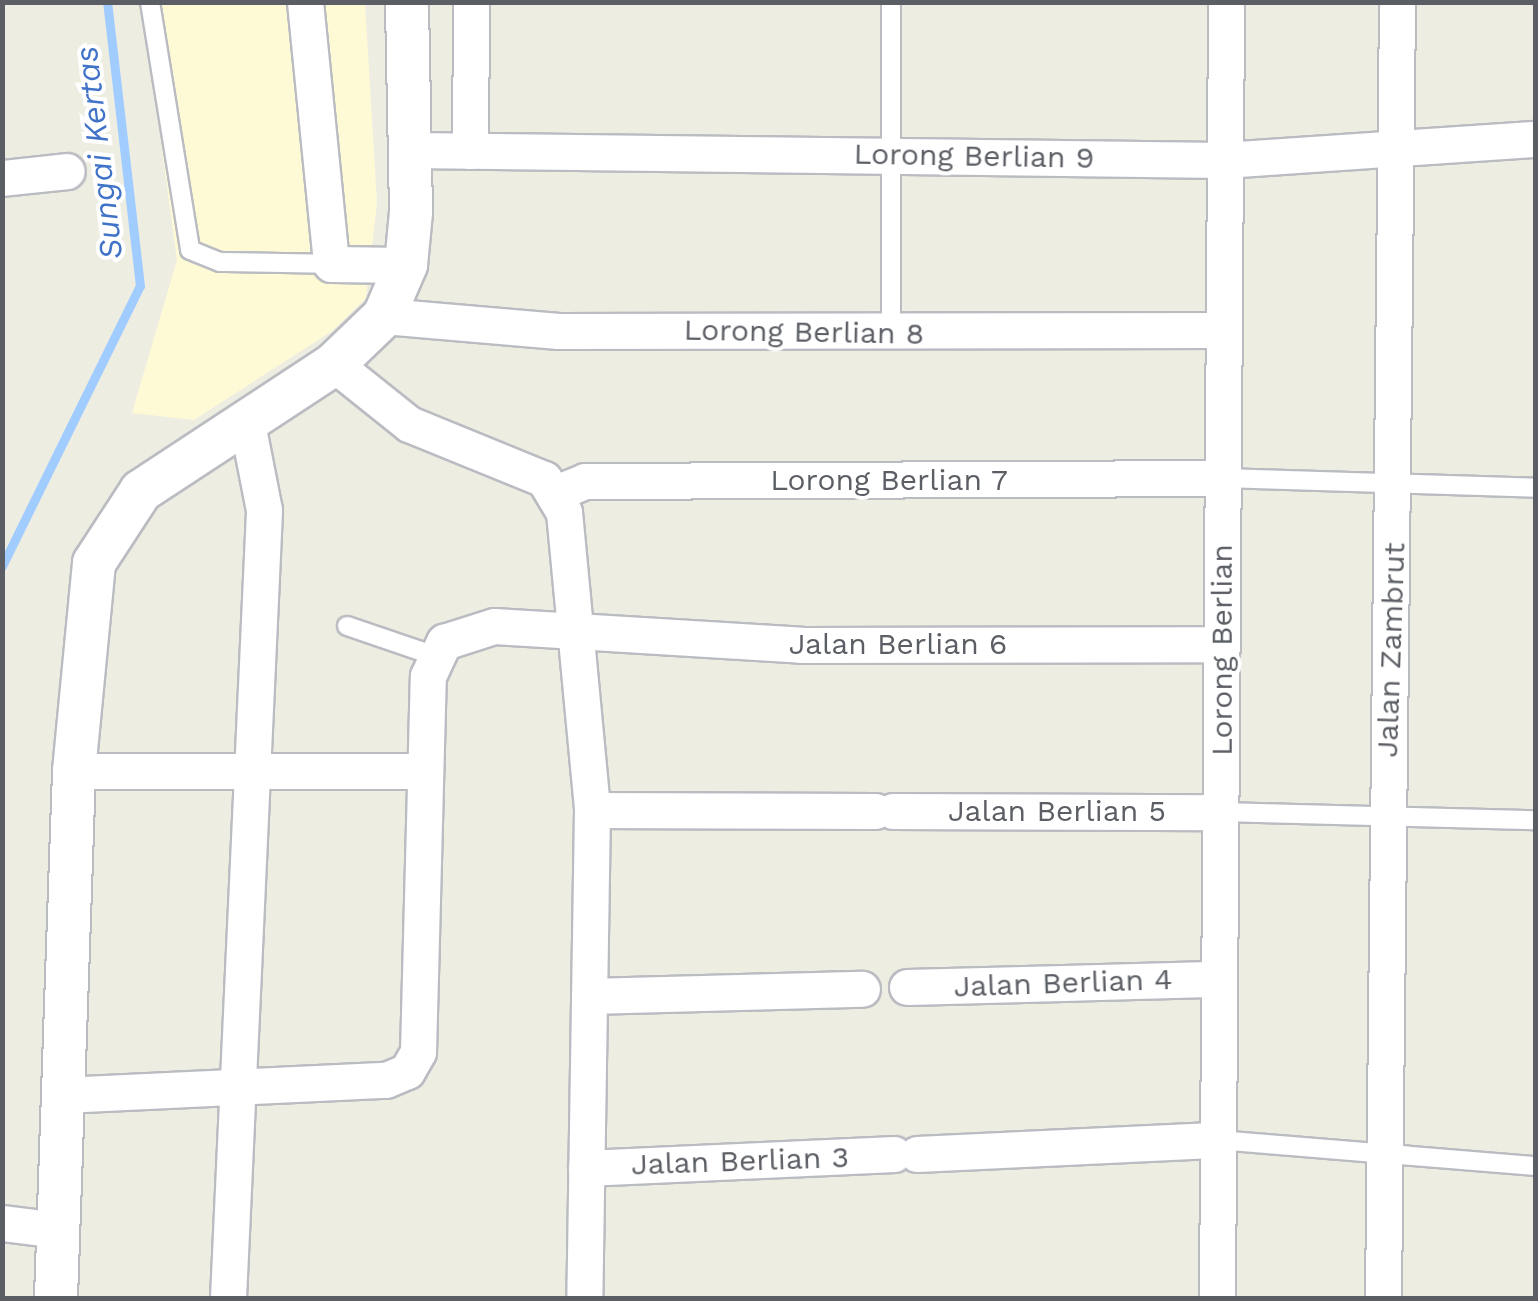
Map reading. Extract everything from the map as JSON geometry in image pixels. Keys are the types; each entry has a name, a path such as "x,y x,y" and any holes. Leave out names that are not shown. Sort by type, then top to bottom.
{"street":[{"path":"305,2 331,264 406,264"},
{"path":"56,1298 30,1227 62,1096 74,771 94,563 141,491 246,418 334,364 384,316 406,264 410,150 407,2"},
{"path":"470,2 470,151"},
{"name":"Lorong Berlian","path":"1217,1298 1226,2"},
{"name":"Jalan Zambrut","path":"1383,1298 1387,1154 1385,818 1397,487 1393,155 1398,2"},
{"name":"Lorong Berlian 9","path":"410,150 1224,160 1393,155 1536,139"},
{"path":"2,178 67,171"},
{"name":"Lorong Berlian 8","path":"384,316 558,331 891,334 1224,330"},
{"path":"334,364 409,424 558,492 592,810 584,1298"},
{"path":"228,1298 233,1090 264,510 246,418"},
{"name":"Lorong Berlian 7","path":"558,492 584,481 1223,478"},
{"name":"Jalan Berlian 6","path":"435,656 444,642 494,626 801,645 1222,644"},
{"path":"62,1096 233,1090 408,1071 418,1052 422,772 435,656"},
{"path":"74,771 422,772"},
{"name":"Jalan Berlian 5","path":"592,810 1220,812"},
{"name":"Jalan Berlian 4","path":"908,987 1219,979"},
{"path":"589,996 862,989"},
{"name":"Jalan Berlian 3","path":"586,1168 1218,1140"}],"lane":[{"path":"150,2 190,250 220,262 331,264"},
{"path":"891,2 891,334"},
{"path":"1223,478 1397,487 1536,488"},
{"path":"347,626 435,656"},
{"path":"1220,812 1536,820"},
{"path":"1218,1140 1536,1166"}],"shaded area":[{"path":"142,3 365,3 377,203 366,298 332,331 194,420 132,413 177,260"}],"waterway":[{"name":"Sungai Kertas","path":"2,566 140,286 107,2"}]}
